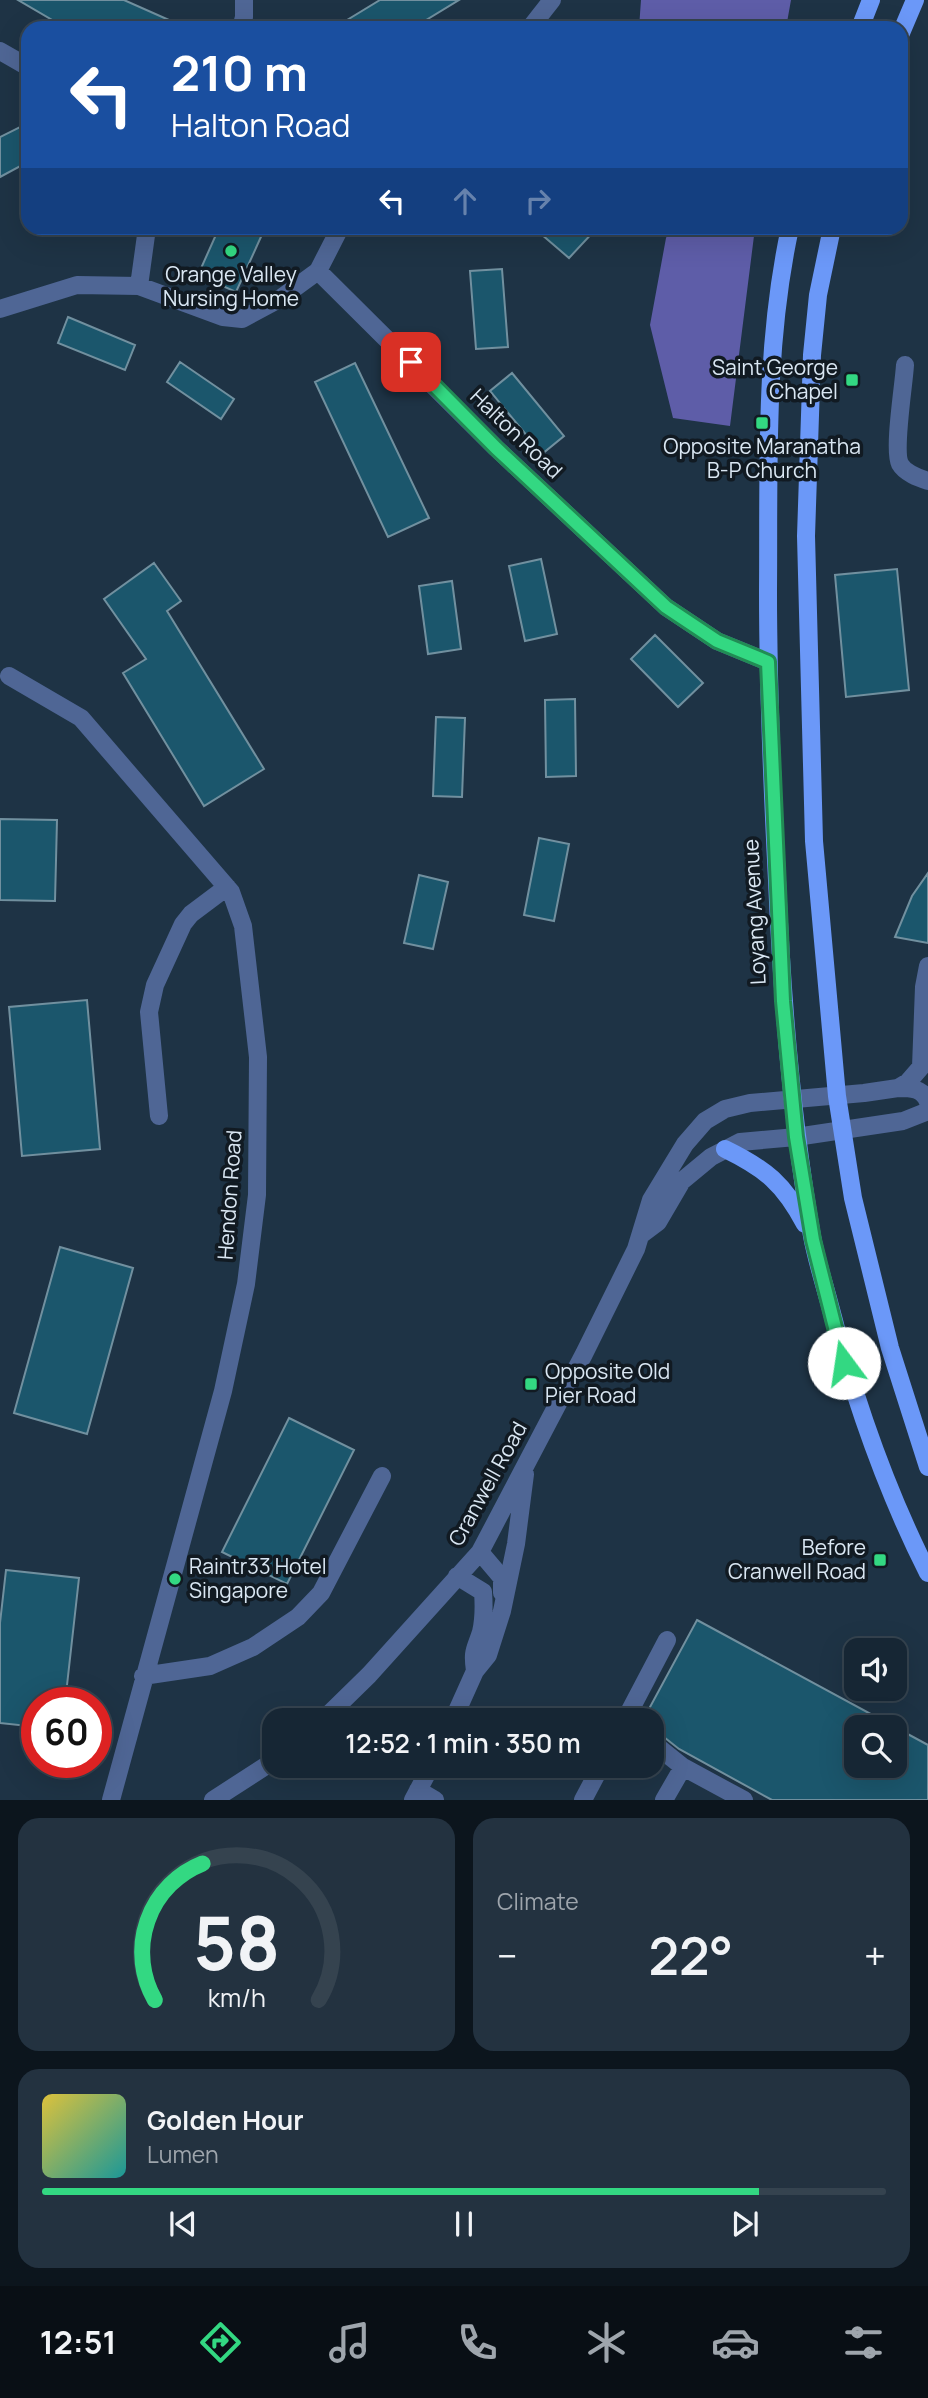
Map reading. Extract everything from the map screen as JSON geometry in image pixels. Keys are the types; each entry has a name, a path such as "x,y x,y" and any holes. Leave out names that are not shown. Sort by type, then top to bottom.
{"main road":[{"path":"863,21 872,0"},
{"path":"906,21 915,0"},
{"name":"Loyang Avenue","path":"789,235 778,293 770,375 768,662 783,1001 796,1137 813,1240 844,1363 892,1495 928,1573"},
{"path":"831,235 818,295 812,355 806,536 814,841 837,1096 853,1198 890,1348 928,1467"},
{"path":"725,1149 746,1159 774,1180 792,1199 813,1240"}],"street":[{"path":"243,21 244,0"},
{"path":"536,21 552,0"},
{"path":"0,51 21,63"},
{"path":"139,286 146,235"},
{"path":"0,309 77,285 139,286 223,317 242,319 281,298 318,271 336,235"},
{"name":"Halton Road","path":"318,271 496,448 666,607 717,641 768,662"},
{"path":"905,365 897,450 900,464 909,473 928,481"},
{"name":"Hendon Road","path":"9,676 81,718 231,892 243,926 258,1057 257,1195 246,1284 223,1391 111,1800"},
{"path":"159,1116 149,1012 155,985 183,923 227,887"},
{"path":"898,1088 908,1082 921,1067 923,988 928,966"},
{"path":"898,1088 918,1090 926,1096 928,1102"},
{"name":"Cranwell Road","path":"335,1708 369,1675 480,1552 584,1354 642,1234 646,1213 657,1189 685,1144 705,1121 725,1109 750,1103 898,1088"},
{"name":"Cranwell Road","path":"642,1234 658,1222 682,1181 711,1157 740,1142 796,1137 903,1121 928,1111"},
{"path":"458,1708 475,1671 488,1655 502,1611 516,1544 526,1464"},
{"path":"143,1676 211,1666 253,1647 298,1617 321,1592 382,1476"},
{"path":"480,1552 502,1577 502,1611"},
{"path":"457,1576 483,1592 481,1632 472,1654 475,1671"},
{"path":"631,1708 667,1640"},
{"path":"664,1753 682,1767 744,1800"},
{"path":"663,1800 682,1767"},
{"path":"213,1800 262,1768"},
{"path":"425,1778 416,1795 435,1800"},
{"path":"583,1800 595,1778"}],"shaded area":[{"path":"641,0 791,0 787,21 640,21"},
{"path":"668,235 754,235 730,426 673,418 650,325"}],"building":[{"path":"18,0 124,0 171,21 54,21"},
{"path":"380,0 459,0 424,21 346,21"},
{"path":"21,126 21,166 0,177 0,137"},
{"name":"Orange Valley Nursing Home","path":"216,235 262,235 236,292 198,275"},
{"path":"542,235 590,235 569,258"},
{"path":"502,269 508,347 476,349 470,271"},
{"path":"68,317 135,345 125,370 58,343"},
{"path":"180,362 234,399 221,419 167,382"},
{"path":"355,363 429,518 388,537 315,382"},
{"path":"512,373 564,436 542,454 490,391"},
{"path":"541,559 557,634 525,641 509,566"},
{"path":"154,563 181,601 167,611 264,769 204,806 123,673 146,659 104,599"},
{"path":"897,569 909,690 846,697 835,575"},
{"path":"452,581 461,649 428,654 419,586"},
{"path":"655,635 703,683 678,707 631,659"},
{"path":"575,699 576,776 546,777 545,700"},
{"path":"436,717 465,718 462,797 433,796"},
{"path":"0,819 57,820 55,901 0,900"},
{"path":"539,838 569,844 554,921 524,915"},
{"path":"928,873 928,943 895,937 912,896"},
{"path":"419,875 448,882 433,949 404,943"},
{"path":"87,1000 100,1149 22,1156 9,1007"},
{"path":"60,1247 133,1268 87,1434 14,1413"},
{"path":"289,1418 354,1450 287,1584 222,1552"},
{"path":"6,1570 79,1578 67,1687 21,1687 21,1725 0,1723 0,1623"},
{"path":"697,1620 873,1715 844,1715 844,1778 907,1778 907,1734 928,1745 928,1800 772,1800 679,1749 664,1737 664,1708 649,1708"}],"place":[{"name":"Orange Valley Nursing Home","path":"231,251"},
{"name":"Saint George Chapel","path":"852,380"},
{"name":"Opposite Maranatha B-P Church","path":"762,423"},
{"name":"Opposite Old Pier Road","path":"531,1384"},
{"name":"Before Cranwell Road","path":"880,1560"},
{"name":"Raintr33 Hotel Singapore","path":"175,1579"}],"route":[{"path":"411,362 496,448 666,607 717,641 768,662 783,1001 796,1137 813,1240 844,1363"}]}
